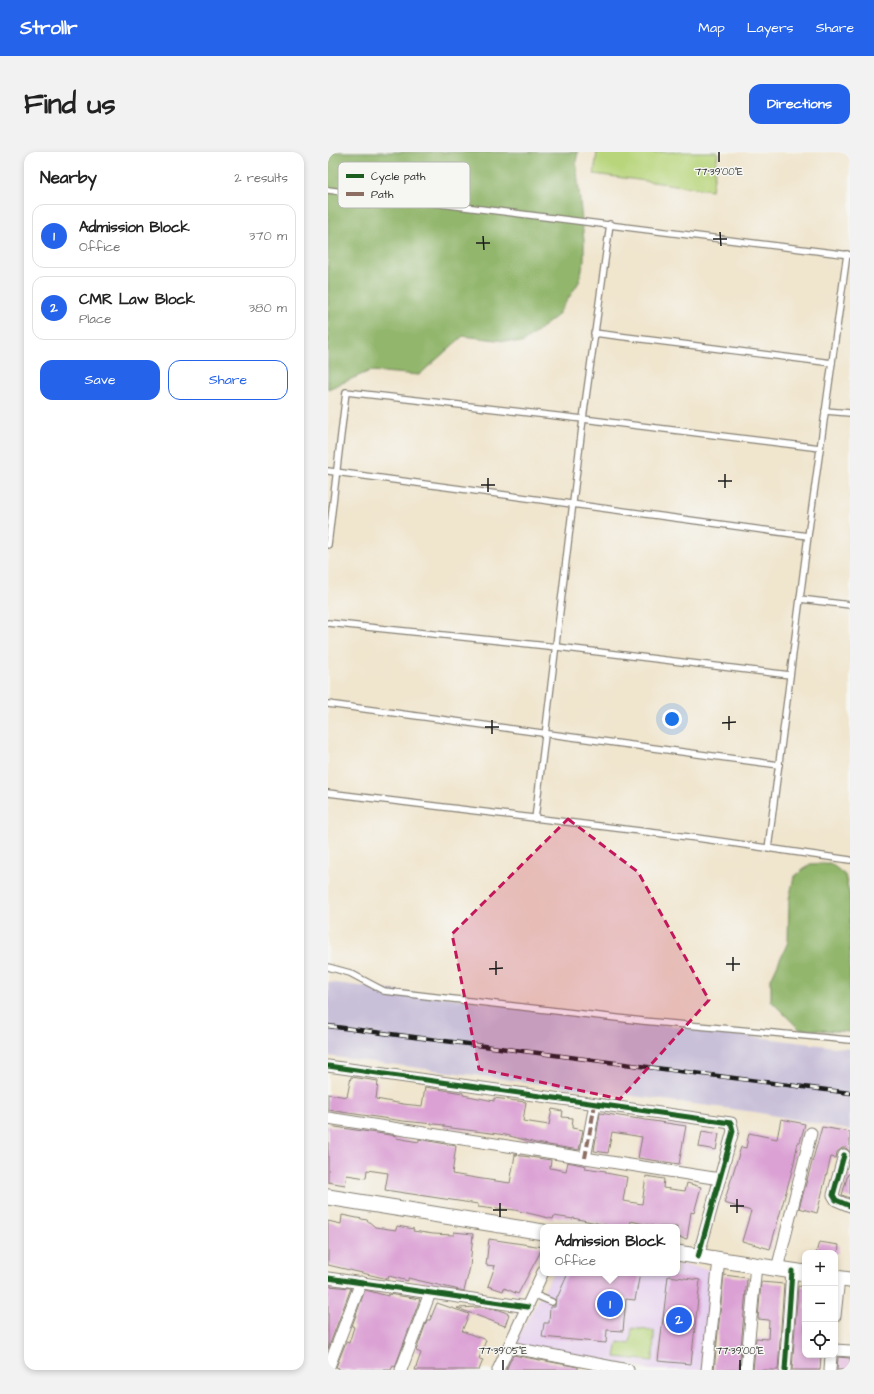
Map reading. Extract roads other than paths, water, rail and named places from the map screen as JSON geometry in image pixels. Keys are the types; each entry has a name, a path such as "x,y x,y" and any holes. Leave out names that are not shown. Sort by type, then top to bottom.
{"main road":[{"path":"328,1197 540,1232"},
{"path":"680,1253 798,1272"}],"street":[{"path":"328,1066 731,1123 734,1131 698,1256"},
{"path":"585,1158 595,1104"},
{"path":"328,1118 720,1178"},
{"path":"777,1269 811,1133"},
{"path":"844,1155 833,1195 836,1200 850,1206"},
{"path":"707,1370 719,1260"},
{"path":"746,1370 756,1266"},
{"path":"785,1370 798,1272"},
{"path":"498,1370 541,1276"},
{"path":"328,1278 528,1306"},
{"path":"838,1298 841,1279"},
{"path":"328,1369 361,1282"},
{"path":"401,1370 430,1293"},
{"path":"509,1347 628,1370"},
{"path":"838,1350 850,1350"},
{"path":"830,1370 831,1358"}],"lane":[{"path":"328,190 338,191"},
{"path":"470,207 849,255 825,411 768,849"},
{"path":"535,819 557,647 583,419 610,224"},
{"path":"594,333 832,363"},
{"path":"328,545 346,392 820,448"},
{"path":"825,411 850,414"},
{"path":"328,471 808,536"},
{"path":"800,599 850,606"},
{"path":"328,623 557,647 790,675"},
{"path":"328,704 546,735 779,765"},
{"path":"328,793 697,838 850,860"},
{"path":"328,967 350,973 384,991 643,1021 850,1040"},
{"path":"533,1294 552,1302"}],"railway":[{"path":"328,1026 850,1093"}],"place":[{"name":"Admission Block","path":"610,1304"},
{"name":"CMR Law Block","path":"679,1320"}]}
